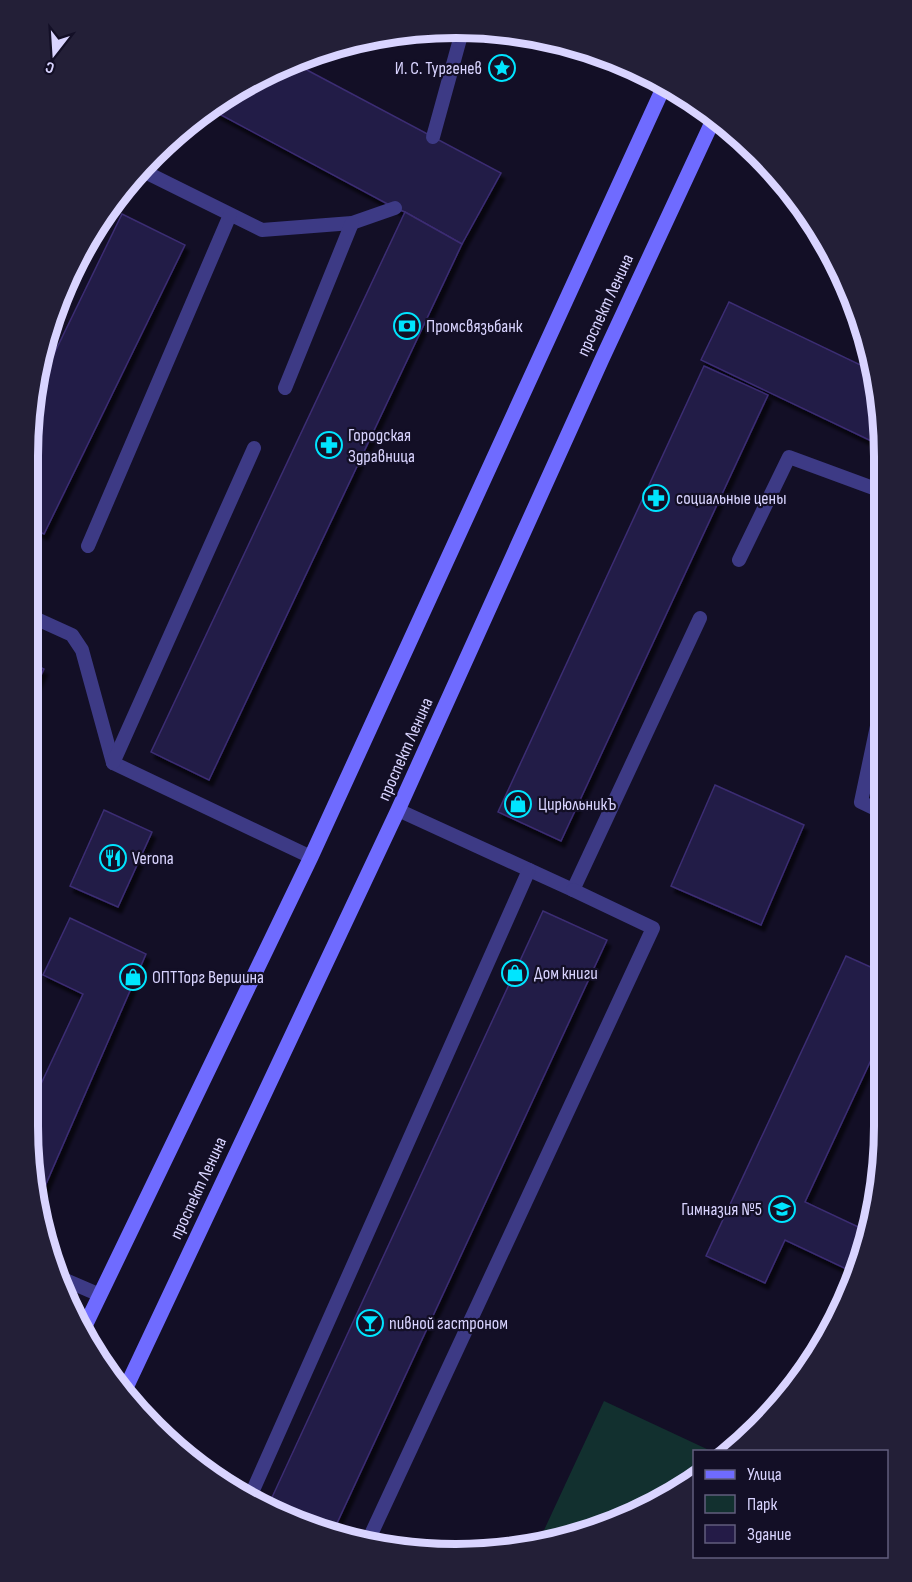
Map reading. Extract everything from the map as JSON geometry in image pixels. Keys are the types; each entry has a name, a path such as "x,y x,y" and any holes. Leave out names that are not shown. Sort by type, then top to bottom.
{"main road":[{"name":"проспект Ленина","path":"87,1322 311,857 661,92"},
{"name":"проспект Ленина","path":"127,1385 398,810 711,124"}],"lane":[{"path":"433,137 460,38"},
{"path":"147,173 262,230 352,223 395,208"},
{"path":"88,546 230,215"},
{"path":"285,388 352,223"},
{"path":"113,763 254,448"},
{"path":"739,560 789,457 874,488"},
{"path":"573,890 700,618"},
{"path":"38,620 72,635 82,650 113,763 311,857"},
{"path":"874,740 861,802 874,808"},
{"path":"371,1535 653,928 398,810"},
{"path":"253,1491 529,870"},
{"path":"67,1281 100,1295"}],"green space":[{"path":"604,1401 709,1450 693,1450 693,1471 641,1501 591,1522 542,1535"}],"building":[{"path":"301,67 501,173 462,244 217,113 271,81"},
{"path":"405,212 462,244 209,780 151,752"},
{"path":"122,214 185,245 44,534 38,531 38,429 48,367"},
{"path":"729,302 864,367 871,401 874,442 701,360"},
{"path":"704,366 768,395 561,841 498,812"},
{"path":"38,666 44,669 38,681"},
{"path":"715,785 804,825 761,925 671,886"},
{"path":"104,810 152,832 118,907 70,886"},
{"path":"543,911 607,940 336,1526 296,1513 270,1501"},
{"path":"70,918 146,954 43,1191 38,1153 38,1090 83,994 43,975"},
{"path":"846,956 874,969 874,1054 805,1202 861,1228 849,1270 785,1240 765,1283 706,1256"}],"place":[{"name":"И. С. Тургенев","path":"502,68"},
{"name":"Промсвязьбанк","path":"407,326"},
{"name":"Городская Здравница","path":"329,445"},
{"name":"социальные цены","path":"656,498"},
{"name":"ЦирюльникЪ","path":"518,804"},
{"name":"Verona","path":"113,858"},
{"name":"Дом книги","path":"515,973"},
{"name":"ОПТТорг Вершина","path":"133,977"},
{"name":"Гимназия №5","path":"782,1209"},
{"name":"пивной гастроном","path":"370,1323"}]}
